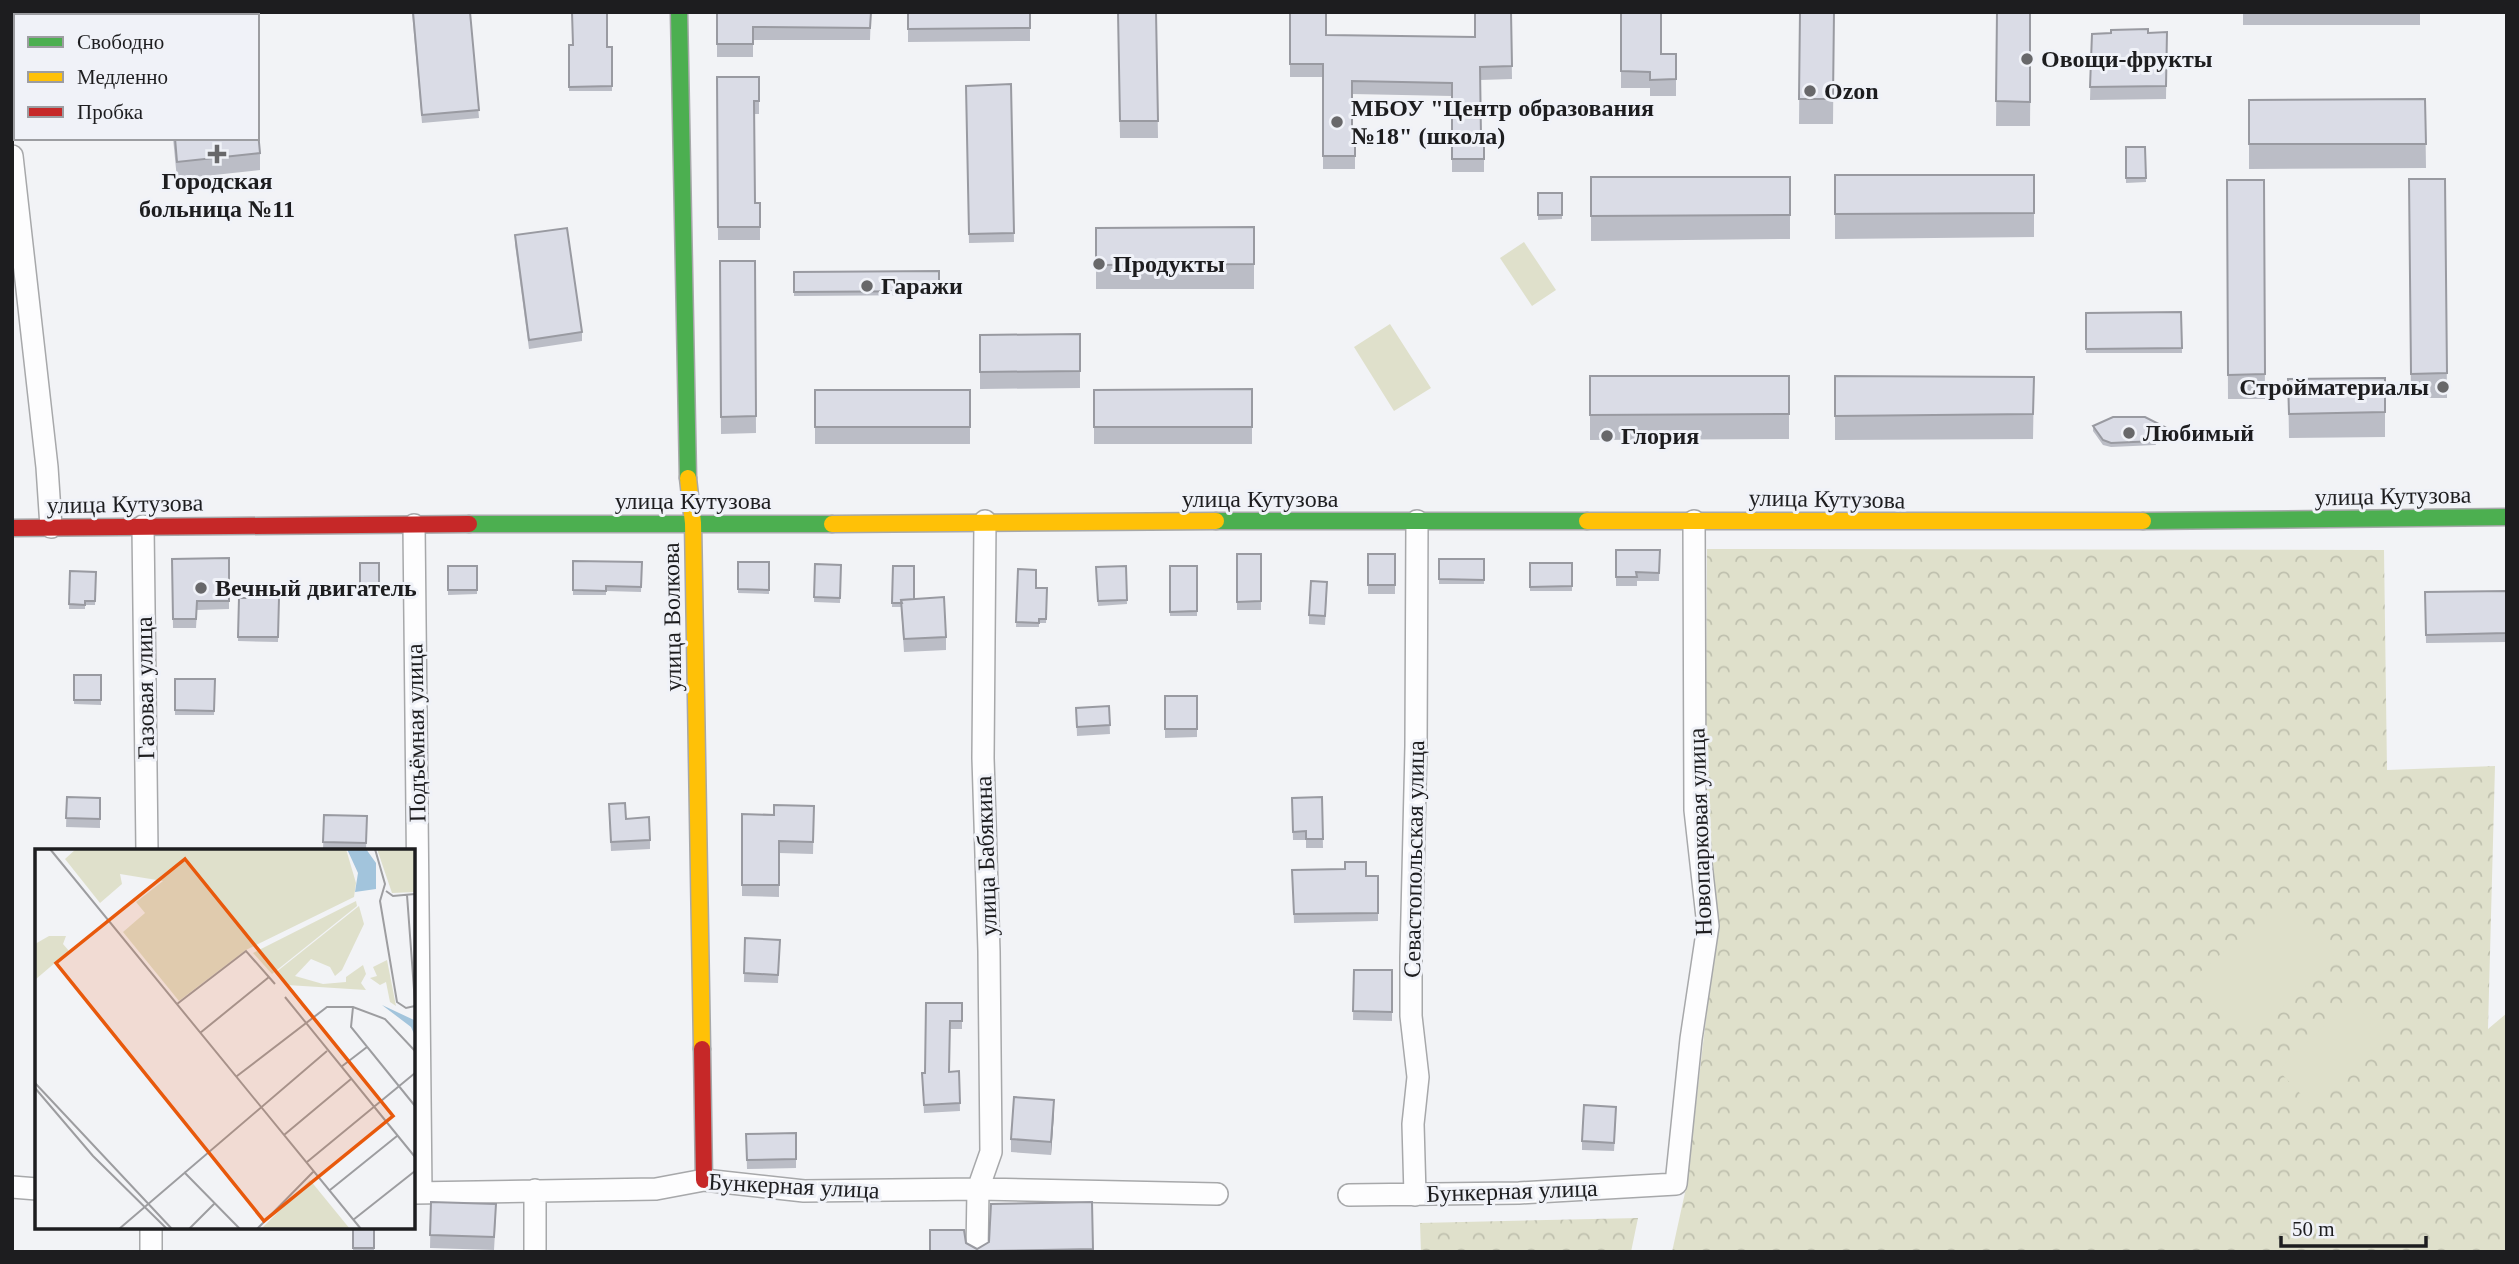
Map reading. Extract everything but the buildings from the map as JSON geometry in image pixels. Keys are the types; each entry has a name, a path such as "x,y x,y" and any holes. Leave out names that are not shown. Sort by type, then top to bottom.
{"main road":[{"name":"улица Волкова","path":"679,12 688,480 693,523 704,1180"},
{"name":"улица Кутузова","path":"12,528 985,521 1886,523 2507,517"}],"street":[{"path":"12,156 47,467 51,527"},
{"name":"улица Бабякина","path":"977,1252 978,1189 991,1152 984,758 985,521"},
{"name":"Севастопольская улица","path":"1415,1195 1413,1124 1418,1077 1411,1016 1411,958 1417,521"},
{"name":"Новопарковая улица","path":"1676,1184 1691,1039 1708,926 1695,810 1693,521"},
{"name":"Подъёмная улица","path":"414,525 417,1193"},
{"name":"Газовая улица","path":"143,526 147,849"},
{"name":"Бункерная улица","path":"417,1193 656,1189 704,1180 804,1191 978,1189 1217,1194"},
{"name":"Бункерная улица","path":"1349,1195 1519,1193 1676,1184"},
{"path":"12,1188 35,1189"},
{"path":"535,1252 536,1190"},
{"path":"151,1229 151,1252"}],"green space":[{"path":"1524,242 1556,290 1532,306 1500,258"},
{"path":"1390,324 1431,388 1394,411 1354,347"},
{"path":"1707,549 2384,550 2387,770 2495,766 2488,1029 2507,1013 2507,1252 1672,1252 1686,1188 1718,917 1705,817"},
{"path":"2285,899 2337,960 2244,1040 2192,979"},
{"path":"2351,1000 2387,1038 2314,1108 2278,1070"},
{"path":"1638,1218 1631,1252 1421,1252 1420,1223"}],"traffic: fast":[{"path":"679,12 688,478"},
{"path":"2143,521 2507,517"},
{"path":"1216,521 1587,521"},
{"path":"469,524 832,524"}],"traffic: slow":[{"path":"688,478 693,523 702,1049"},
{"path":"832,524 1216,521"},
{"path":"1587,521 2143,521"}],"traffic: jam":[{"path":"12,528 469,524"},
{"path":"702,1049 704,1180"}],"place":[{"name":"Овощи-фрукты","path":"2027,59"},
{"name":"Ozon","path":"1810,91"},
{"name":"МБОУ \"Центр образования №18\" (школа)","path":"1337,122"},
{"name":"Городская больница №11","path":"217,154"},
{"name":"Продукты","path":"1099,264"},
{"name":"Гаражи","path":"867,286"},
{"name":"Стройматериалы","path":"2443,387"},
{"name":"Любимый","path":"2129,433"},
{"name":"Глория","path":"1607,436"},
{"name":"Вечный двигатель","path":"201,588"}]}
